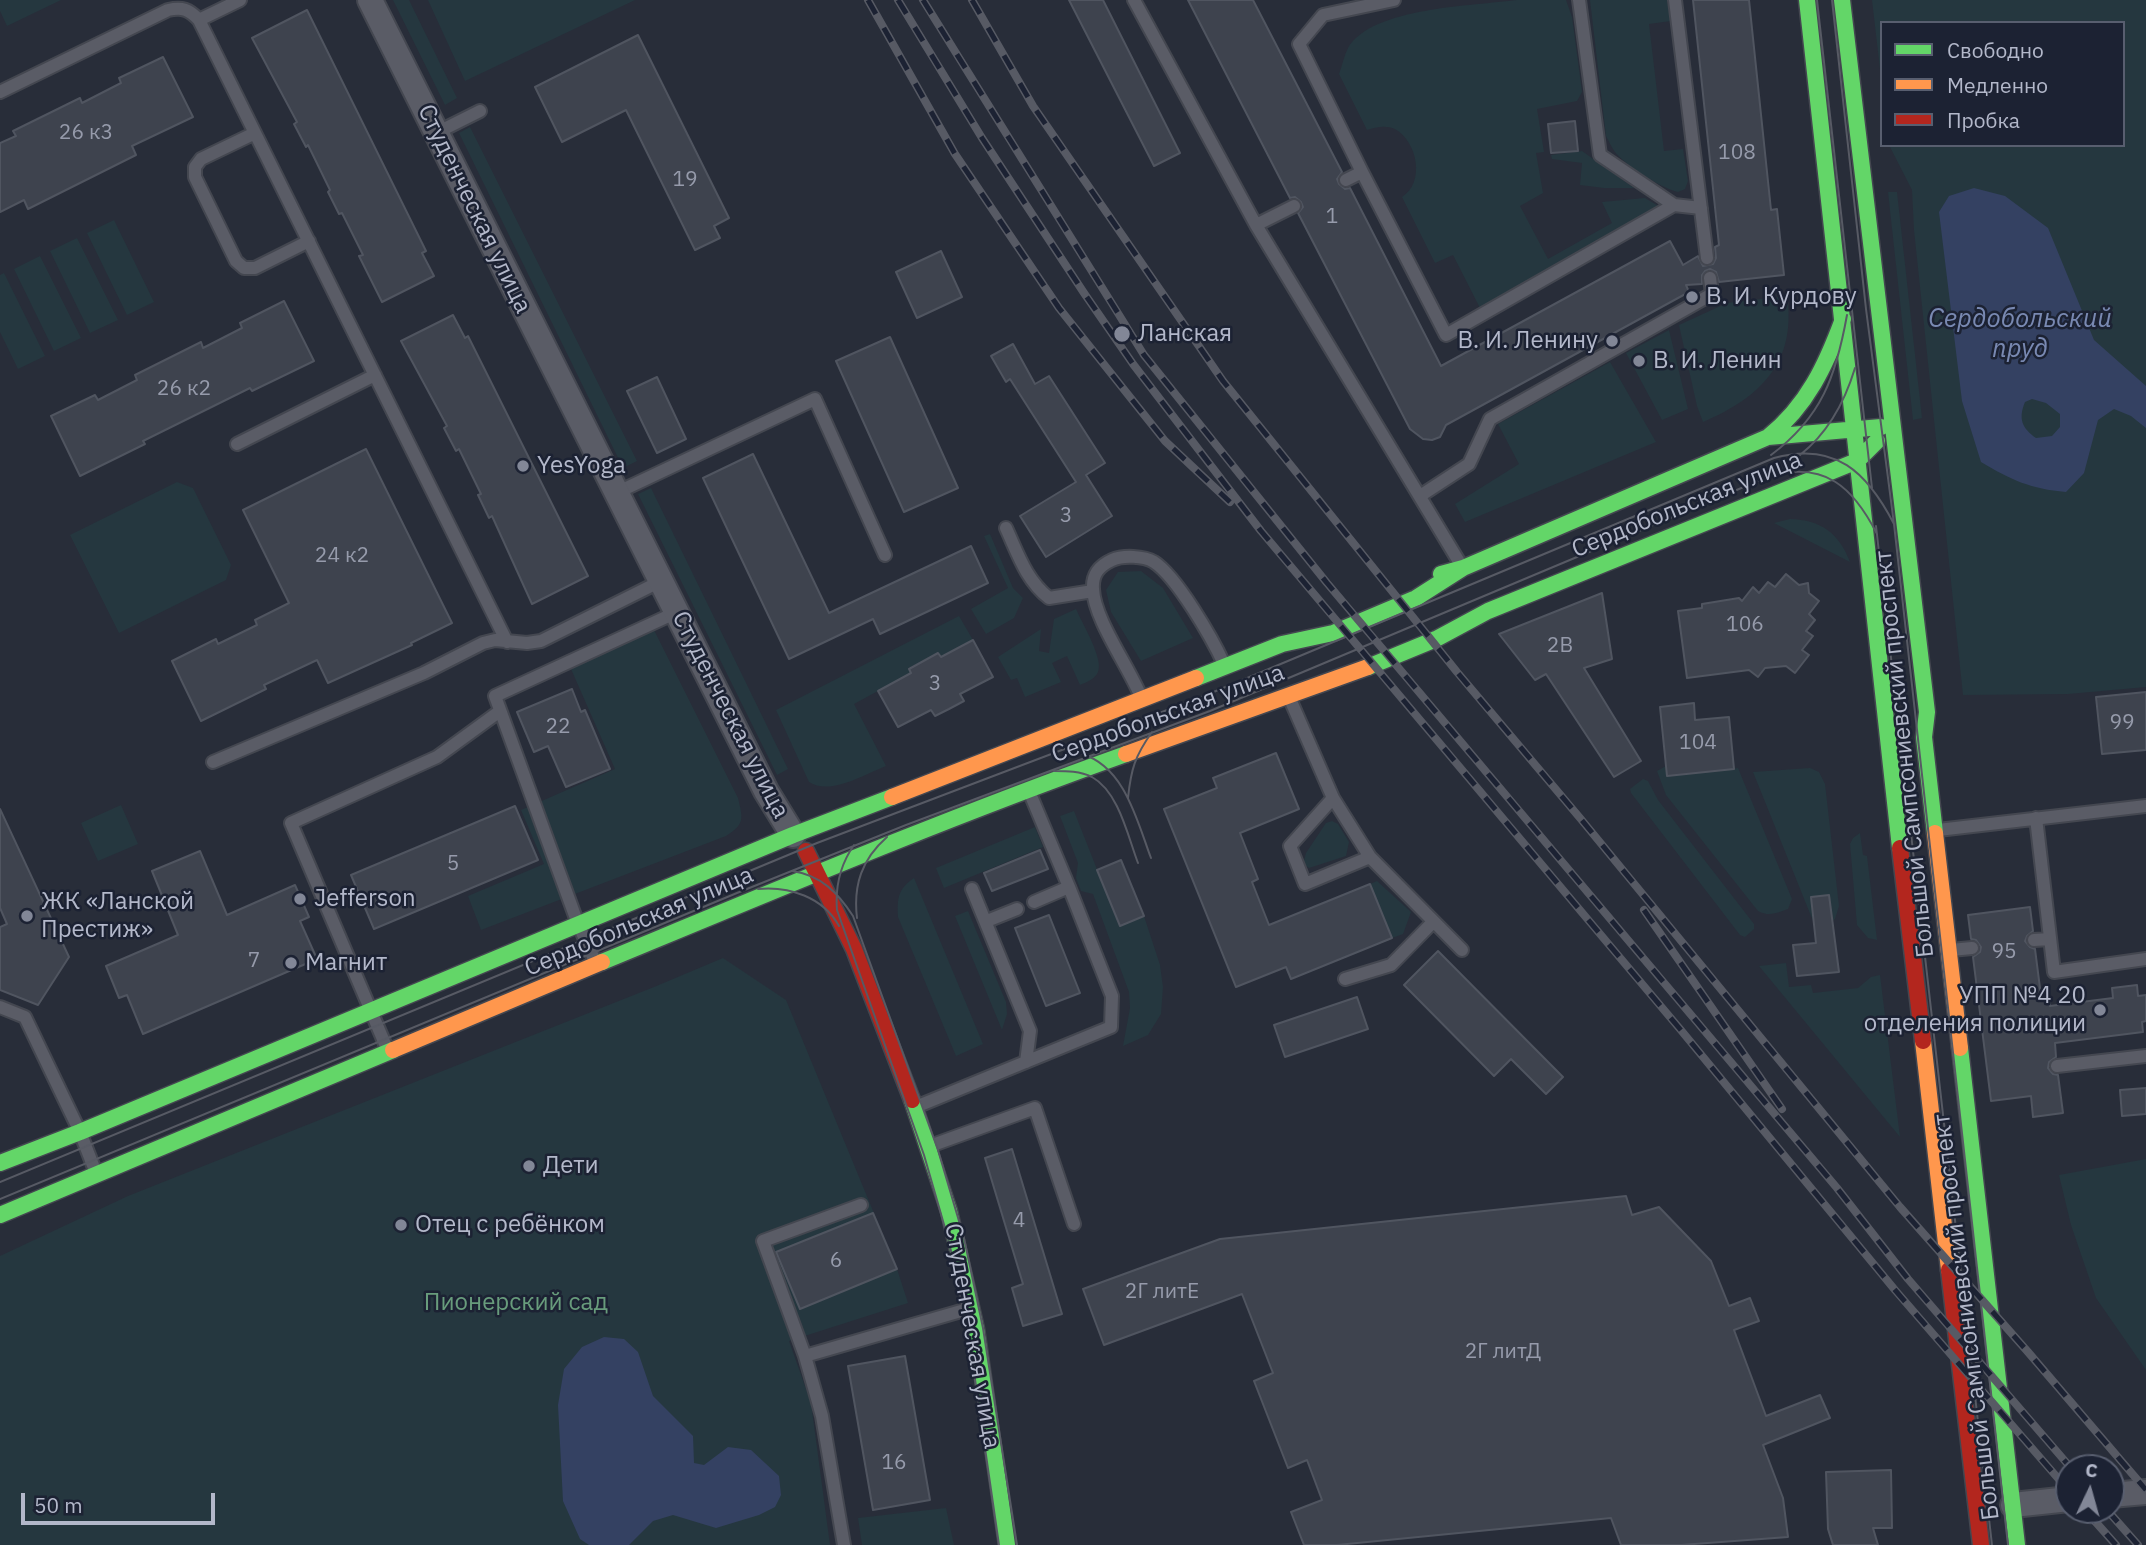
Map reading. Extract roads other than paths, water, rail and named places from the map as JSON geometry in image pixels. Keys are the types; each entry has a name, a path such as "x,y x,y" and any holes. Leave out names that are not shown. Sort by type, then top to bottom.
{"main road":[{"name":"Большой Сампсониевский проспект","path":"1807,0 1857,461 1916,832 1981,1545"},
{"name":"Большой Сампсониевский проспект","path":"1842,0 1927,712 1916,832 1929,952 2017,1545"},
{"name":"Сердобольская улица","path":"1408,582 1463,568 1768,437 1787,424 1803,405 1830,356 1843,318"},
{"name":"Сердобольская улица","path":"0,1215 818,872 1028,789 1296,693 1373,651 1428,626 1489,611 1857,461 1892,426"},
{"path":"1768,437 1892,426"},
{"name":"Сердобольская улица","path":"0,1163 793,835 1282,645 1333,633 1416,598 1463,568"},
{"name":"Сердобольская улица","path":"1282,645 1325,618"},
{"name":"Студенческая улица","path":"793,835 810,857 854,949 929,1146 954,1230 972,1308 1007,1545"}],"street":[{"name":"Студенческая улица","path":"370,0 766,791 793,835"},
{"path":"2125,1494 2146,1492"},
{"path":"2013,1505 2055,1500"}],"lane":[{"path":"199,20 240,0"},
{"path":"1134,0 1256,225 1463,568"},
{"path":"1394,0 1324,15 1299,44 1446,335 1674,205"},
{"path":"1579,0 1600,156 1674,205 1701,208"},
{"path":"1675,0 1707,258"},
{"path":"0,92 168,10 180,7 199,20 507,642"},
{"path":"436,133 480,111"},
{"path":"255,133 201,159 195,167 195,177 236,261 244,268 255,268 309,241"},
{"path":"1346,180 1362,172"},
{"path":"1256,225 1294,205"},
{"path":"1420,496 1469,464 1490,419 1712,294 1710,278"},
{"path":"237,444 375,375"},
{"path":"616,493 815,399 885,555"},
{"path":"1006,528 1026,573 1035,587 1049,598 1093,591"},
{"path":"1143,700 1099,613 1093,591 1094,577 1100,566 1116,558 1136,557 1151,560 1166,571 1214,644 1225,667"},
{"path":"213,762 424,673 484,643 495,640 527,643 541,641 662,582"},
{"path":"597,965 578,924 495,696 677,612"},
{"path":"1296,693 1332,797 1370,857 1462,950"},
{"path":"388,1052 291,824 437,757 500,711"},
{"path":"915,1107 1111,1027 1112,996 1028,789"},
{"path":"1332,797 1290,846 1305,884 1370,857"},
{"path":"1916,832 2146,806"},
{"path":"2036,818 2054,972 2146,960"},
{"path":"1034,902 1069,887"},
{"path":"972,889 1030,1031 1026,1062"},
{"path":"987,921 1017,909"},
{"path":"1345,979 1391,965 1433,922"},
{"path":"2034,940 2050,939"},
{"path":"1929,952 1972,948"},
{"path":"0,1007 25,1017 80,1132 96,1174"},
{"path":"2057,1066 2146,1056"},
{"path":"929,1146 1035,1108 1074,1224"},
{"path":"844,1545 822,1416 805,1356 763,1241 861,1205"},
{"path":"805,1356 972,1308"}],"water":[{"name":"Сердобольский пруд","path":"1974,188 2005,196 2048,228 2094,340 2146,386 2146,428 2131,416 2114,409 2098,420 2084,473 2066,492 2022,483 1981,462 1962,401 1939,212 1949,196","holes":["2032,399 2046,403 2060,414 2060,427 2052,436 2036,438 2027,431 2023,423 2023,408 2025,402"]},
{"path":"604,1337 624,1339 638,1352 653,1396 693,1436 694,1463 704,1465 728,1447 751,1450 779,1476 781,1495 775,1507 759,1515 716,1528 673,1515 653,1521 629,1545 589,1545 580,1539 563,1501 558,1405 564,1369 582,1347"}],"tram line":[{"path":"1817,0 1872,488"},
{"path":"1832,0 1866,309 1894,524 2008,1545"},
{"path":"1771,455 1803,426 1824,394 1838,357 1847,315"},
{"path":"1800,455 1819,437 1834,416 1855,368"},
{"path":"0,1182 817,843 1204,696 1774,458 1815,454 1847,465 1872,489 1894,524"},
{"path":"0,1199 737,893 906,825 1210,711 1770,476 1807,472 1822,475 1835,482 1858,503 1877,534"},
{"path":"1876,526 1992,1545"},
{"path":"1128,798 1135,763 1152,732"},
{"path":"1082,754 1097,761 1119,783 1134,812 1151,858"},
{"path":"1054,771 1083,774 1101,784 1116,804 1138,863"},
{"path":"857,918 856,895 861,873 871,854 887,837"},
{"path":"854,845 840,876 837,910 924,1155 949,1242 968,1331 999,1545"},
{"path":"792,871 812,876 828,886 853,916 938,1150 964,1238 983,1328 1017,1545"},
{"path":"758,889 781,889 804,895 824,908 839,926"}],"railway":[{"path":"868,0 955,154 1059,308 1165,441 1230,502"},
{"path":"898,0 982,138 1084,293 1133,364 1261,531 1680,1029 1895,1290 2055,1475"},
{"path":"923,0 1144,355 1327,583 1837,1188 1908,1279 2059,1454"},
{"path":"972,0 1033,106 1223,381 1457,672 1900,1207 2146,1490"},
{"path":"1644,910 1782,1109"},
{"path":"2097,1524 2116,1545"},
{"path":"2119,1524 2138,1545"}],"place":[{"name":"В. И. Курдову","path":"1692,297"},
{"name":"Ланская","path":"1122,334"},
{"name":"В. И. Ленину","path":"1612,341"},
{"name":"В. И. Ленин","path":"1639,361"},
{"name":"YesYoga","path":"523,466"},
{"name":"Jefferson","path":"300,899"},
{"name":"ЖК «Ланской Престиж»","path":"27,916"},
{"name":"Магнит","path":"291,963"},
{"name":"УПП №4 20 отделения полиции","path":"2100,1010"},
{"name":"Дети","path":"529,1166"},
{"name":"Отец с ребёнком","path":"401,1225"}],"park label":[{"name":"Пионерский сад","path":"516,1303"}]}
